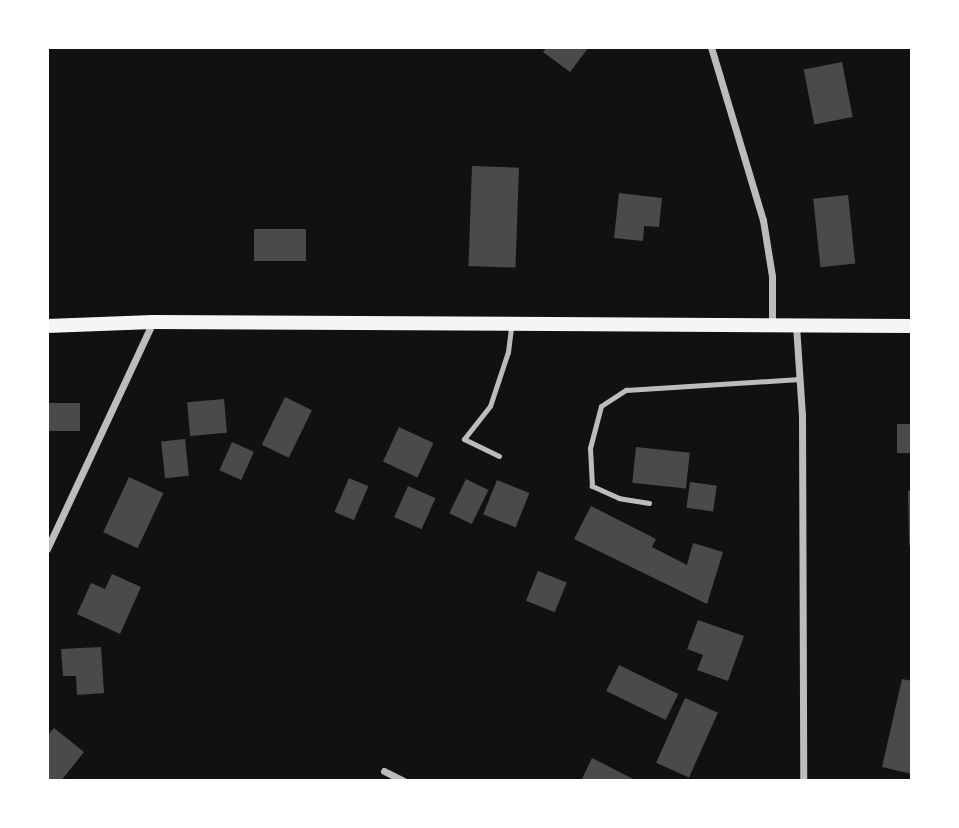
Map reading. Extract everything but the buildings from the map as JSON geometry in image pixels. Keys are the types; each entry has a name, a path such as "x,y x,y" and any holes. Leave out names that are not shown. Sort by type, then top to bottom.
{"main road":[{"path":"47,326 153,322 912,326"}],"street":[{"path":"711,47 764,220 772,276 772,325"},
{"path":"47,549 153,322"},
{"path":"796,325 800,379 803,781"},
{"path":"384,771 404,781"}],"lane":[{"path":"499,456 464,439 490,407 508,352 511,323"},
{"path":"649,503 619,498 592,486 590,448 601,406 625,390 800,379"}]}
